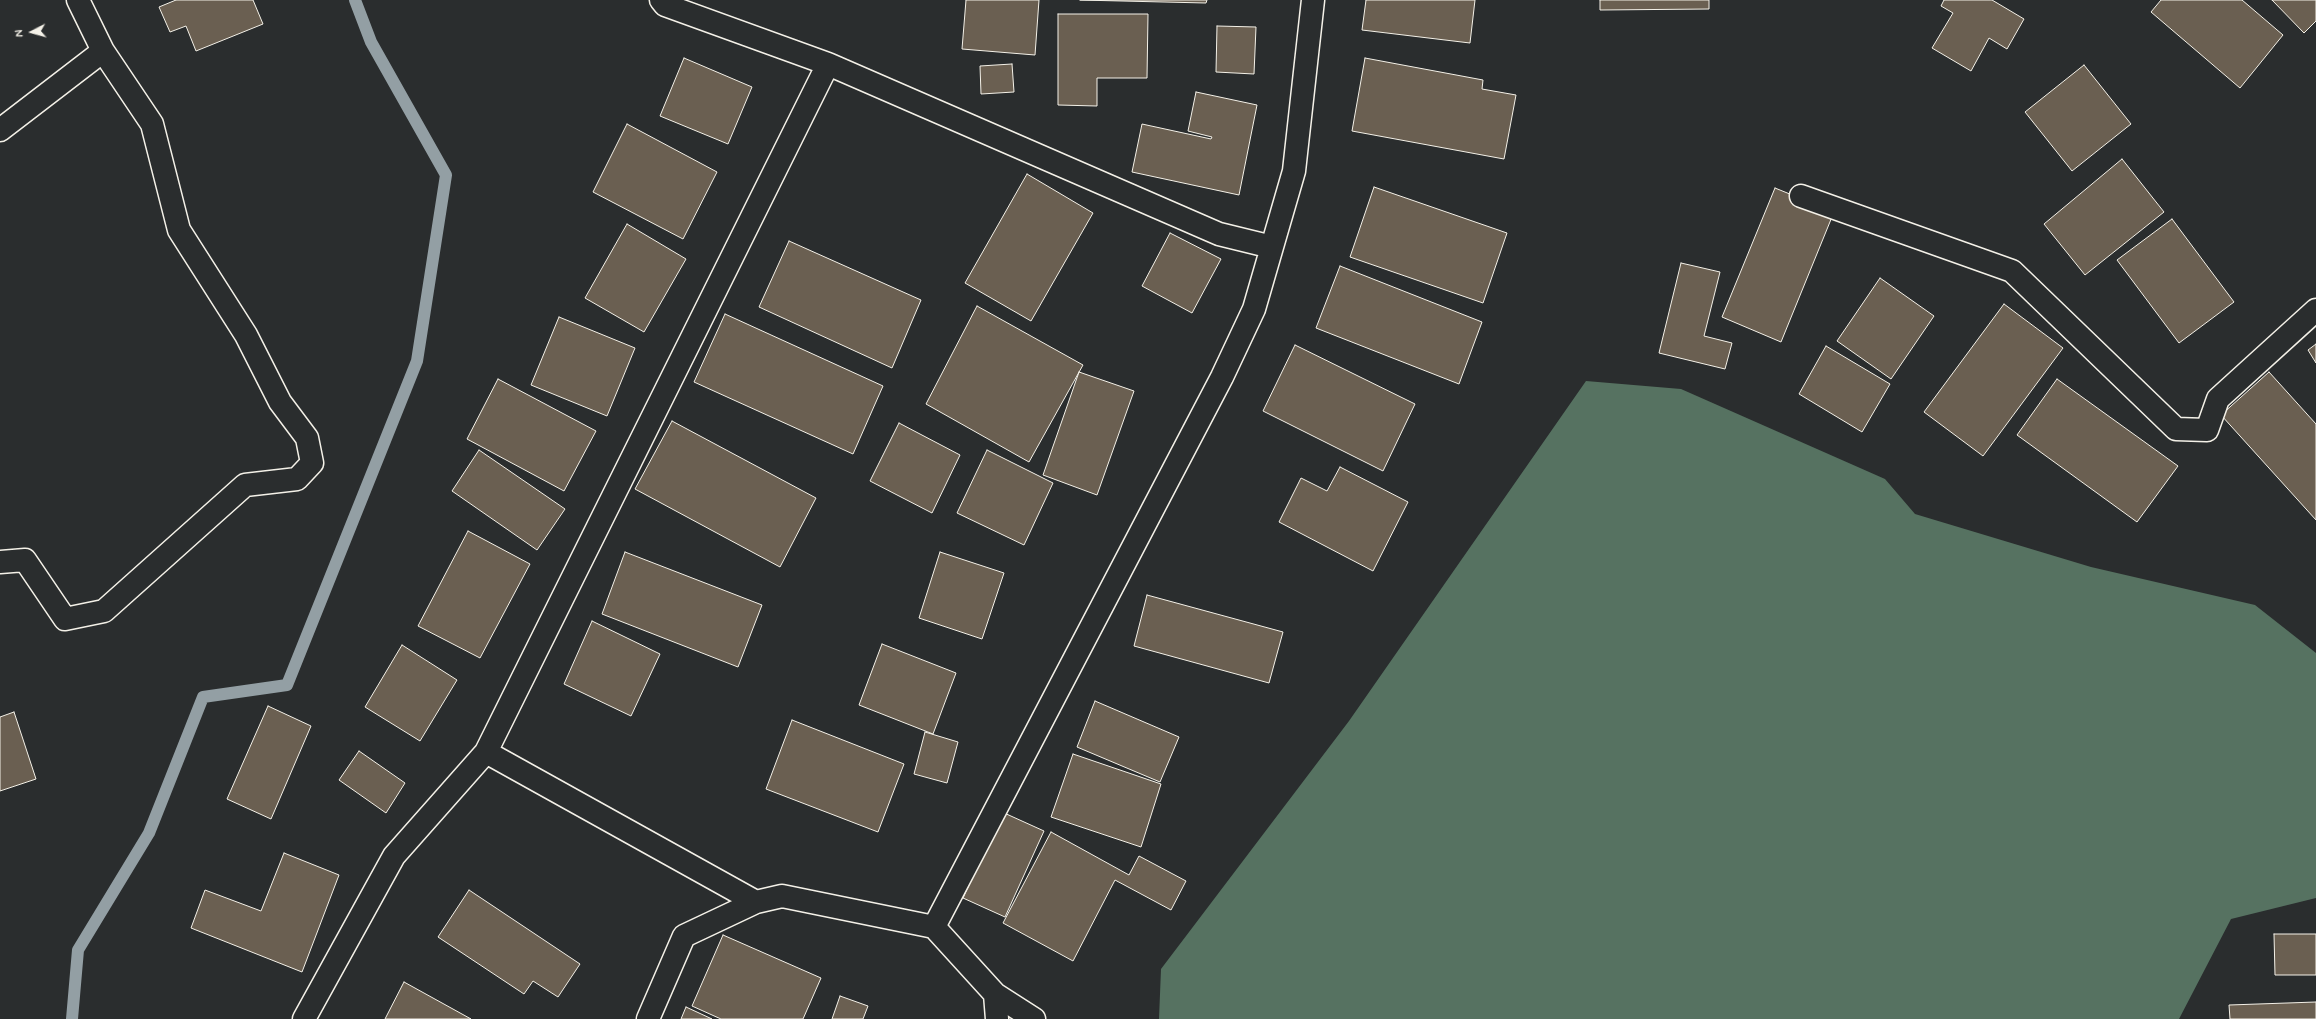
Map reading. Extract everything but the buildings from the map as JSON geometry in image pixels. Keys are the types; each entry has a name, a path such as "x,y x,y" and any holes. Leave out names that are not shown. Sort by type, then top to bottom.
{"street":[{"path":"0,562 25,560 65,619 104,610 245,485 297,479 312,462 307,438 280,402 246,335 179,230 152,124 103,51 78,0"},
{"path":"661,0 665,5 828,64 1219,234 1272,247"},
{"path":"934,927 1222,377 1254,309 1294,171 1312,0"},
{"path":"0,130 103,51"},
{"path":"304,1019 394,856 486,752 828,64"},
{"path":"1801,196 2012,271 2176,430 2206,430 2218,399 2316,310"},
{"path":"486,752 756,902"},
{"path":"648,1019 684,936 756,902 782,896 934,927 995,994 1034,1019"},
{"path":"995,994 998,1019"}],"green space":[{"path":"1586,381 1681,389 1885,479 1915,514 2091,567 2255,605 2316,653 2316,898 2231,919 2179,1019 1159,1019 1161,969 1349,721"}],"waterway":[{"path":"72,1019 78,950 149,833 203,697 287,685 417,361 446,175 371,42 355,0"}]}
